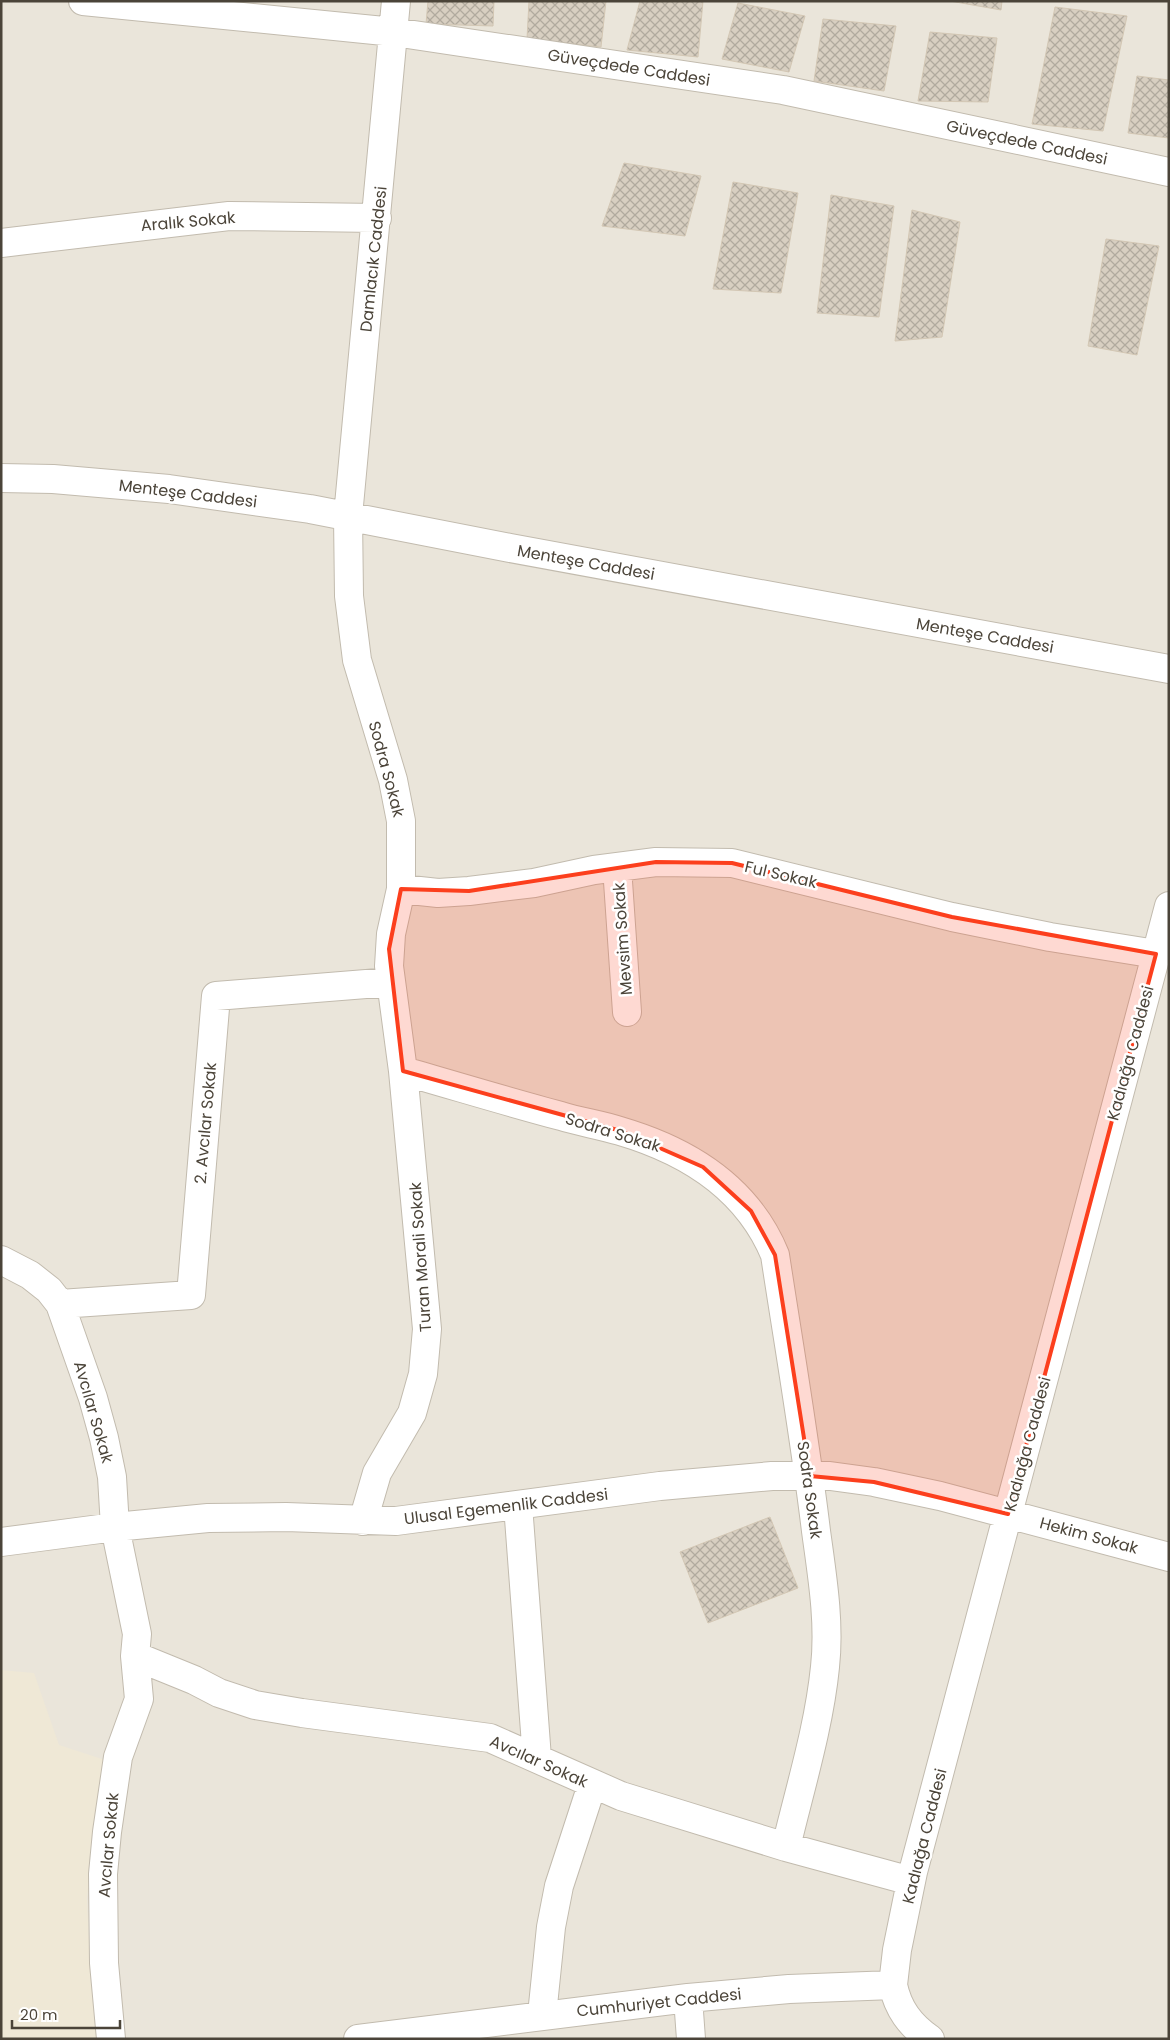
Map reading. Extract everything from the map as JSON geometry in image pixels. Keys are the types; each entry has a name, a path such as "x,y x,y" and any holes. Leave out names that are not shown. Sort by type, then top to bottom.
{"street":[{"name":"Güveçdede Caddesi","path":"84,1 394,32 783,90 1169,172"},
{"name":"Damlacık Caddesi","path":"348,516 396,1"},
{"name":"Aralık Sokak","path":"1,243 229,216 376,218"},
{"name":"Menteşe Caddesi","path":"1,478 53,479 169,489 348,516 520,550 1169,669"},
{"name":"Sodra Sokak","path":"348,516 351,629 356,660 393,780 401,821 401,888 389,949 391,982 403,1071 645,1139 695,1163 725,1184 751,1211 765,1232 775,1255 810,1476 824,1592 826,1666 818,1712 786,1847"},
{"name":"Ful Sokak","path":"401,888 438,893 499,888 656,862 732,863 952,917 1050,937 1156,954"},
{"name":"Mevsim Sokak","path":"617,867 627,1012"},
{"name":"Kadıağa Caddesi","path":"893,1985 897,1950 911,1881 1169,906"},
{"name":"2. Avcılar Sokak","path":"60,1304 190,1295 216,996 391,982"},
{"name":"Turan Morali Sokak","path":"363,1521 377,1473 395,1446 412,1413 423,1374 426,1338 425,1293 403,1071"},
{"name":"Avcılar Sokak","path":"1,1260 30,1275 49,1290 60,1304 93,1398 104,1438 112,1477 115,1527 137,1634 135,1656 139,1699 118,1757 107,1832 104,1874 104,1963 111,2039"},
{"name":"Ulusal Egemenlik Caddesi","path":"1,1542 115,1527 208,1518 286,1517 396,1521 688,1483 772,1476 830,1476 874,1482 1008,1514"},
{"path":"518,1505 537,1758"},
{"name":"Hekim Sokak","path":"1008,1514 1169,1557"},
{"name":"Avcılar Sokak","path":"135,1656 194,1680 219,1693 255,1705 490,1738 620,1796 786,1847 911,1881"},
{"path":"542,2015 551,1927 559,1886 592,1785"},
{"path":"893,1985 896,2001 906,2018 930,2039"},
{"name":"Cumhuriyet Caddesi","path":"358,2039 688,1998 789,1989 893,1985"},
{"path":"688,1998 691,2039"}],"highlighted area":[{"path":"656,862 732,863 952,917 1156,954 1008,1514 874,1482 810,1476 775,1255 751,1211 703,1167 621,1131 403,1071 389,949 401,889 469,891"}],"shaded area":[{"path":"1,1 1169,1 1169,2039 1,2039"},
{"path":"1,1670 34,1673 59,1745 108,1761 98,1805 87,1898 97,2039 1,2039"}],"building":[{"path":"428,1 494,1 493,26 426,24"},
{"path":"529,1 606,1 601,47 527,39"},
{"path":"640,1 703,1 698,57 627,50"},
{"path":"950,1 1002,1 1001,10"},
{"path":"738,3 805,16 789,72 722,59"},
{"path":"1055,7 1127,16 1103,131 1032,124"},
{"path":"823,19 896,26 884,91 814,81"},
{"path":"930,32 997,38 988,102 918,101"},
{"path":"1137,76 1169,80 1169,138 1128,133"},
{"path":"624,163 701,176 685,236 602,226"},
{"path":"733,182 798,193 781,293 713,289"},
{"path":"831,195 894,206 879,317 817,313"},
{"path":"912,210 960,222 942,337 895,341"},
{"path":"1106,239 1159,246 1137,355 1088,346"},
{"path":"770,1517 798,1588 708,1623 680,1552"}]}
